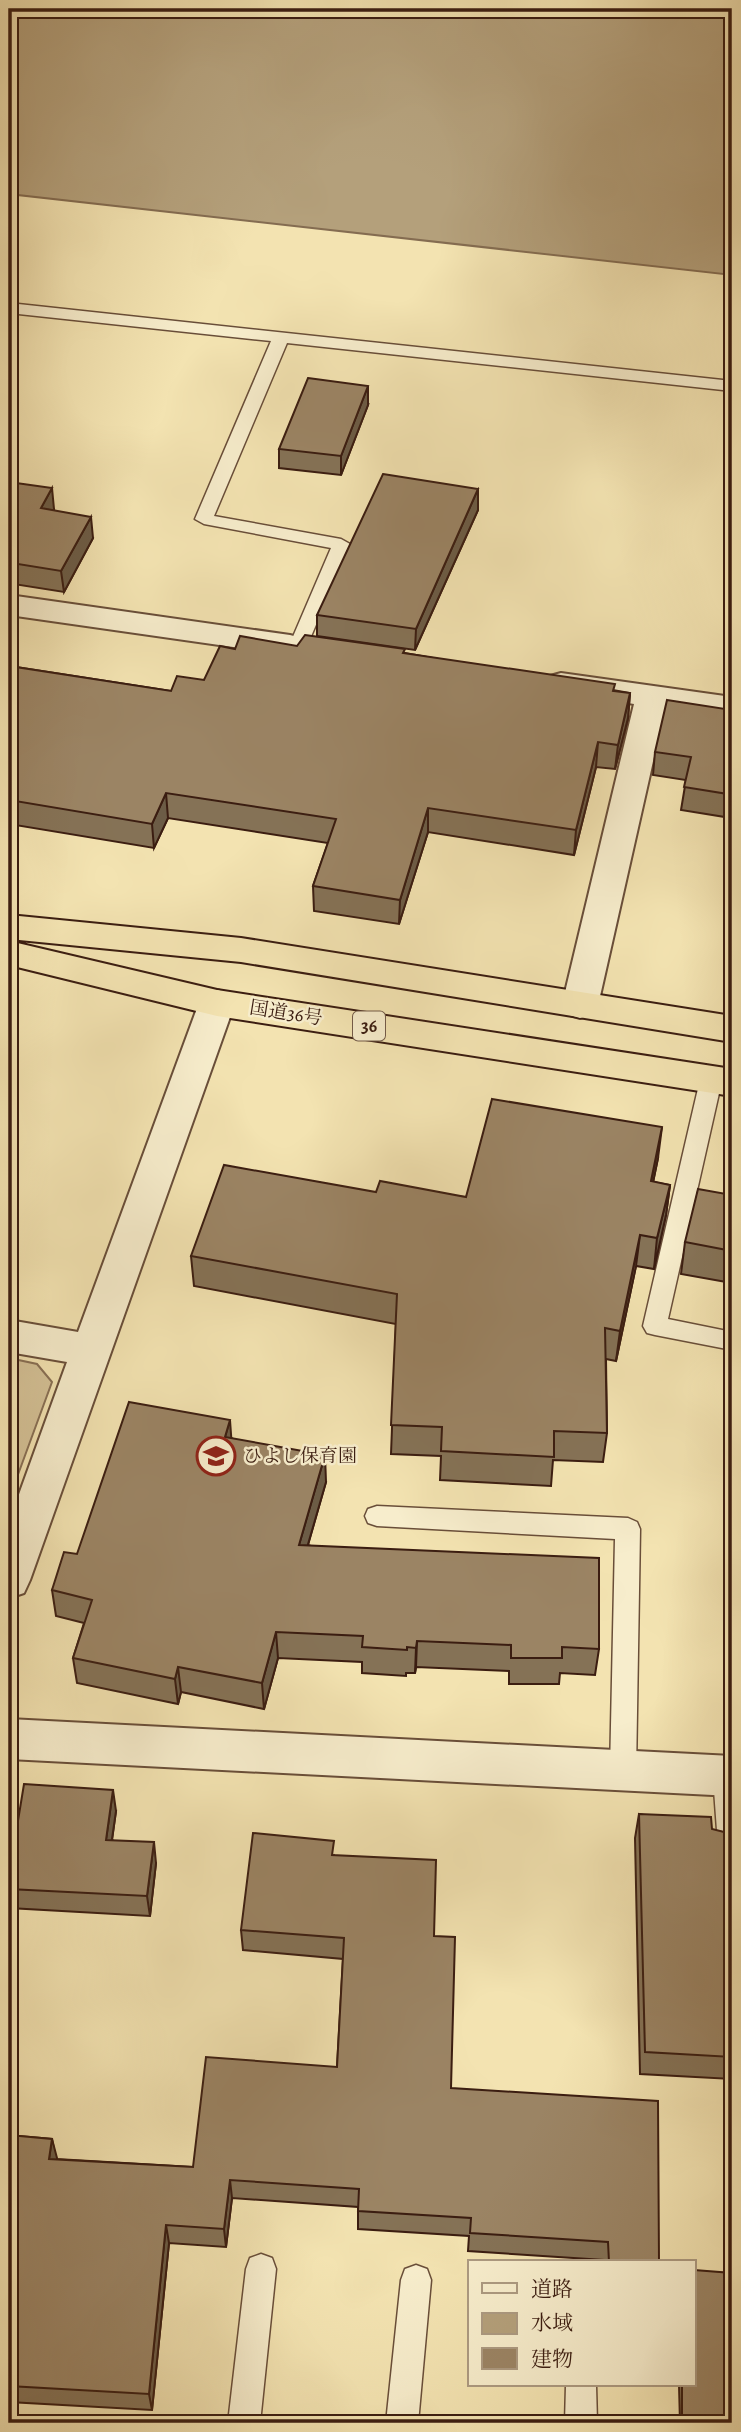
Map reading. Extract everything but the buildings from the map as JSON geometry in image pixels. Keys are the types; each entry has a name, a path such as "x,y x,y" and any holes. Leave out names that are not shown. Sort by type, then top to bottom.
{"highway":[{"path":"9,928 241,950 732,1029"},
{"name":"国道36号","path":"9,953 217,1003 722,1081"}],"street":[{"path":"9,605 311,648"},
{"path":"529,679 732,707"},
{"path":"580,1005 652,696"},
{"path":"9,1580 217,1003"},
{"path":"9,1336 93,1351"},
{"path":"9,1739 729,1776"}],"lane":[{"path":"9,309 732,386"},
{"path":"281,337 204,519 341,544 311,648"},
{"path":"722,1081 655,1326 732,1341"},
{"path":"377,1516 628,1530 623,1772"},
{"path":"729,1776 732,1844"},
{"path":"244,2423 261,2269"},
{"path":"402,2423 416,2280"},
{"path":"581,2386 581,2423"}],"shaded area":[{"path":"9,1358 37,1364 52,1382 9,1499"}],"water":[{"path":"9,9 732,9 732,275 9,194"}],"place":[{"name":"ひよし保育園","path":"216,1456"}]}
